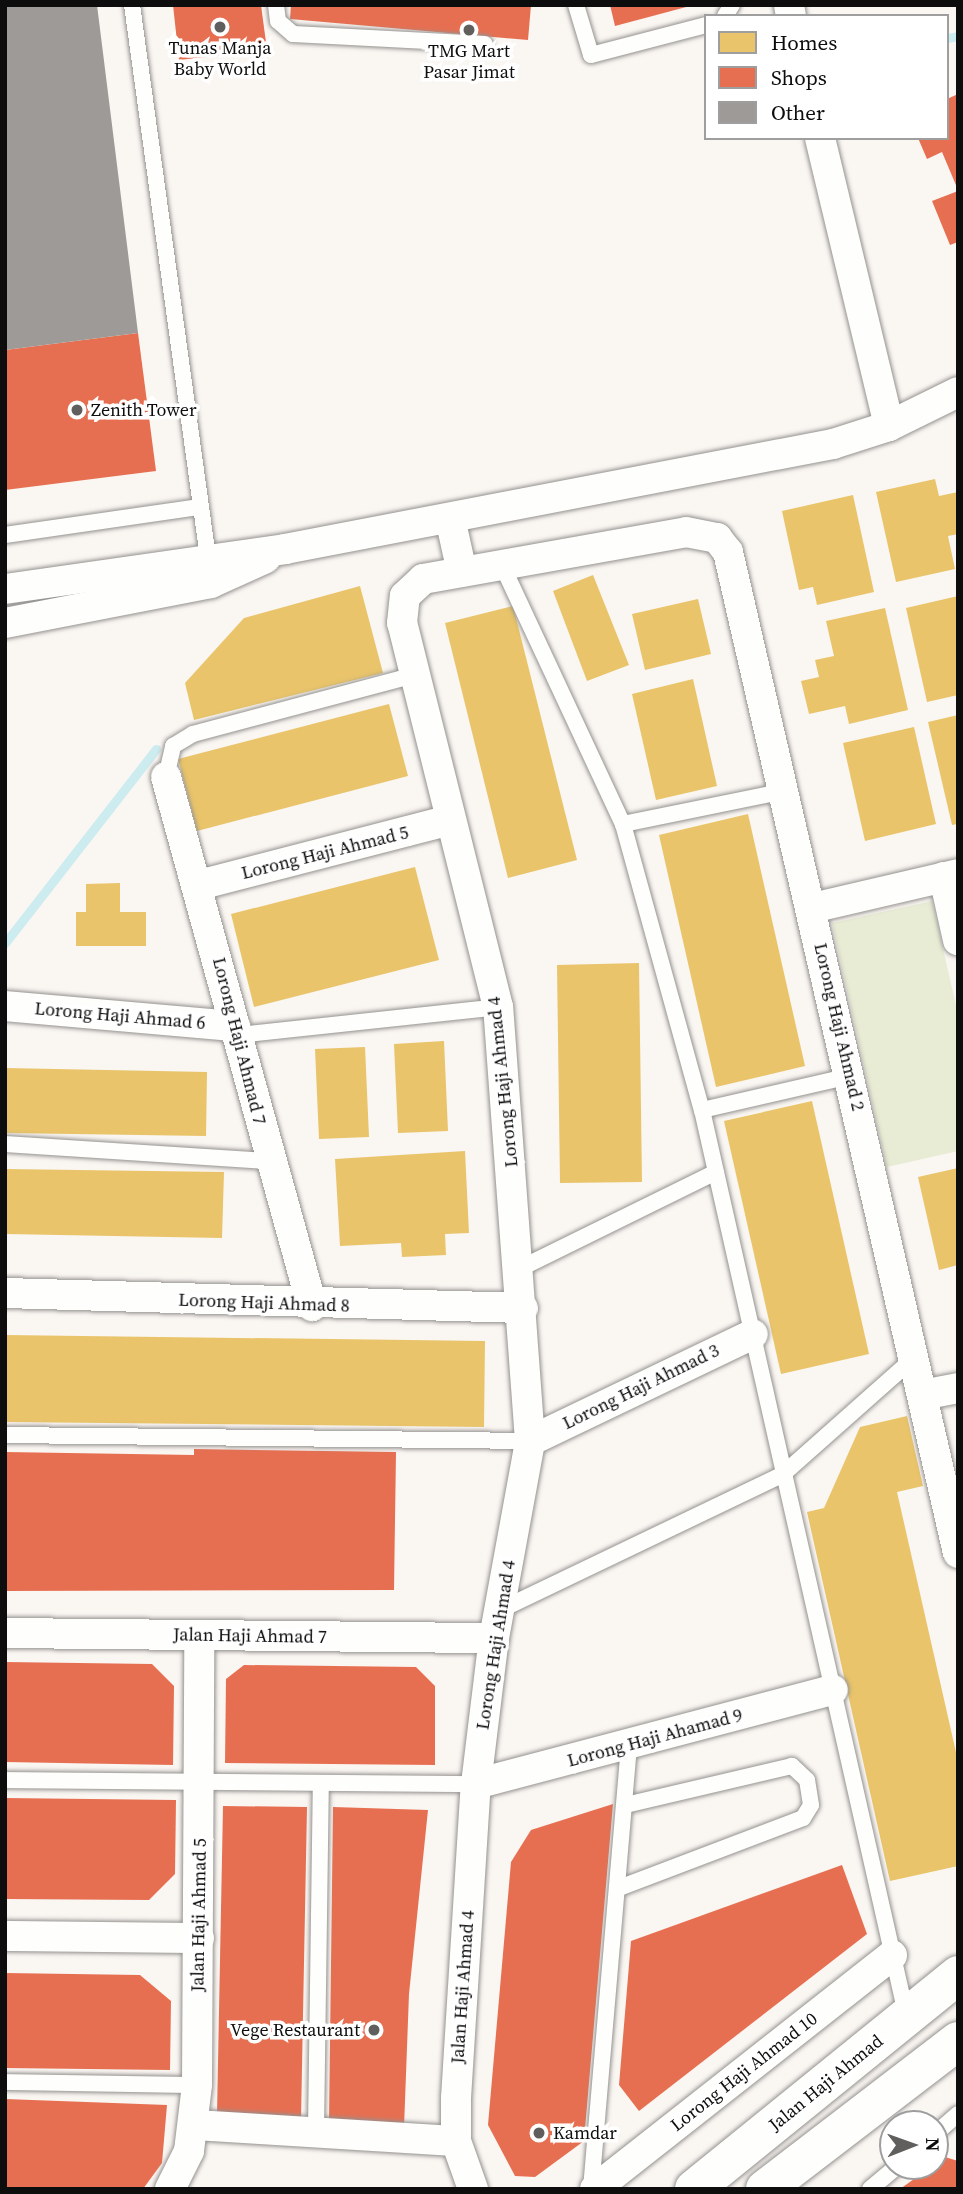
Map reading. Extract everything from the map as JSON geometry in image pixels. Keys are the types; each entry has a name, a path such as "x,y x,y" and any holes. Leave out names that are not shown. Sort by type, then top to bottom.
{"street":[{"path":"820,140 889,426"},
{"path":"5,623 285,549 833,444 889,426 958,391"},
{"path":"450,518 462,572"},
{"name":"Lorong Haji Ahmad 4","path":"476,1784 497,1624 530,1441 521,1268 498,1007 402,622 405,596 423,579 686,532"},
{"name":"Lorong Haji Ahmad 2","path":"686,532 718,538 728,552 812,908 958,1553"},
{"path":"5,589 209,569"},
{"name":"Lorong Haji Ahmad 7","path":"166,777 199,885 270,1161 312,1306"},
{"name":"Lorong Haji Ahmad 5","path":"199,885 451,820"},
{"path":"812,908 951,876 958,940"},
{"name":"Lorong Haji Ahmad 6","path":"5,1006 236,1031"},
{"name":"Lorong Haji Ahmad 8","path":"5,1293 312,1306 523,1308"},
{"name":"Lorong Haji Ahmad 3","path":"530,1441 752,1334"},
{"path":"922,1395 958,1388"},
{"name":"Jalan Haji Ahmad 7","path":"5,1633 199,1636 497,1624"},
{"name":"Jalan Haji Ahmad 5","path":"170,2189 194,2125 197,2085 199,1636"},
{"name":"Lorong Haji Ahamad 9","path":"476,1784 629,1746 833,1690"},
{"name":"Jalan Haji Ahmad 4","path":"472,2189 456,2140 476,1784"},
{"path":"5,1936 198,1938"},
{"name":"Lorong Haji Ahmad 10","path":"593,2189 892,1955"},
{"name":"Jalan Haji Ahmad","path":"694,2189 958,1975"},
{"path":"765,2189 958,2041"},
{"path":"194,2125 456,2140"}],"lane":[{"path":"132,5 209,569"},
{"path":"276,5 278,21 293,34 485,44"},
{"path":"576,5 592,55 704,25"},
{"path":"5,535 200,507"},
{"path":"502,565 623,824 702,1110 782,1475 907,2018"},
{"path":"166,777 173,746 193,734 415,675"},
{"path":"623,824 785,791"},
{"path":"236,1031 498,1007"},
{"path":"702,1110 850,1076"},
{"path":"5,1144 270,1161"},
{"path":"521,1268 716,1172"},
{"path":"497,1624 782,1475 914,1358"},
{"path":"5,1435 530,1441"},
{"path":"593,2189 629,1746"},
{"path":"619,1888 803,1818 811,1805 807,1780 792,1766 626,1805"},
{"path":"5,1780 476,1784"},
{"path":"316,2130 321,1784"},
{"path":"5,2082 197,2085"}],"green space":[{"path":"932,901 958,1014 958,1151 887,1167 832,923"}],"building: Homes":[{"path":"935,479 939,496 958,492 958,534 948,536 955,569 896,582 876,492"},
{"path":"853,495 874,592 817,605 813,587 799,590 782,511"},
{"path":"593,575 629,665 587,681 553,591"},
{"path":"360,586 383,673 194,720 185,683 244,618"},
{"path":"958,596 958,695 927,702 906,608"},
{"path":"698,599 711,654 645,670 632,614"},
{"path":"513,606 577,860 508,878 445,623"},
{"path":"885,608 908,710 849,724 845,706 809,714 801,681 819,677 815,660 834,656 826,621"},
{"path":"693,679 717,786 656,800 632,694"},
{"path":"389,704 408,776 197,831 178,759"},
{"path":"958,715 958,824 952,825 928,722"},
{"path":"914,727 936,824 865,841 843,743"},
{"path":"748,814 805,1066 716,1087 659,835"},
{"path":"415,867 439,960 254,1007 231,914"},
{"path":"120,883 120,912 146,912 146,946 76,946 76,912 86,912 86,884"},
{"path":"639,963 642,1182 560,1183 557,965"},
{"path":"444,1041 448,1131 398,1133 394,1044"},
{"path":"365,1047 369,1137 319,1139 315,1049"},
{"path":"5,1068 207,1072 206,1136 5,1133"},
{"path":"812,1101 869,1354 781,1374 724,1121"},
{"path":"465,1151 469,1233 445,1234 446,1255 402,1257 401,1243 340,1246 335,1159"},
{"path":"958,1168 958,1265 939,1270 918,1177"},
{"path":"5,1169 224,1172 222,1238 5,1234"},
{"path":"5,1335 485,1341 484,1427 5,1422"},
{"path":"907,1416 923,1486 897,1492 958,1761 958,1866 890,1881 807,1512 824,1508 860,1427"}],"building: Shops":[{"name":"Tunas Manja Baby World","path":"173,5 261,5 267,50 179,60"},
{"name":"TMG Mart Pasar Jimat","path":"291,5 531,5 528,40 290,19"},
{"path":"610,5 690,5 690,6 615,26"},
{"path":"958,94 958,190 942,152 927,159 919,140 949,140 949,98"},
{"path":"958,191 958,242 950,245 932,201"},
{"name":"Zenith Tower","path":"138,333 156,471 5,490 5,350"},
{"path":"194,1449 396,1452 394,1590 5,1591 5,1452 194,1455"},
{"path":"5,1662 152,1664 174,1686 173,1765 5,1762"},
{"path":"244,1665 416,1667 435,1686 435,1765 225,1763 226,1679"},
{"path":"5,1798 176,1800 175,1874 149,1900 5,1899"},
{"path":"613,1804 584,2141 535,2177 515,2176 488,2125 511,1862 531,1830"},
{"path":"223,1806 307,1807 301,2119 217,2114"},
{"path":"333,1807 428,1810 409,1994 404,2128 329,2122"},
{"path":"842,1865 867,1934 639,2111 619,2085 631,1941"},
{"path":"5,1973 140,1975 171,2001 170,2070 5,2068"},
{"path":"5,2099 167,2105 162,2163 143,2189 5,2189"},
{"path":"949,2158 958,2161 958,2189 900,2189 913,2180 949,2180"}],"building: Other":[{"path":"5,5 97,5 138,333 5,350"}],"waterway":[{"path":"949,38 958,36"},
{"path":"5,943 156,749"}],"place":[{"name":"Tunas Manja Baby World","path":"220,27"},
{"name":"TMG Mart Pasar Jimat","path":"469,30"},
{"name":"Zenith Tower","path":"77,410"},
{"name":"Vege Restaurant","path":"374,2030"},
{"name":"Kamdar","path":"539,2133"}]}
